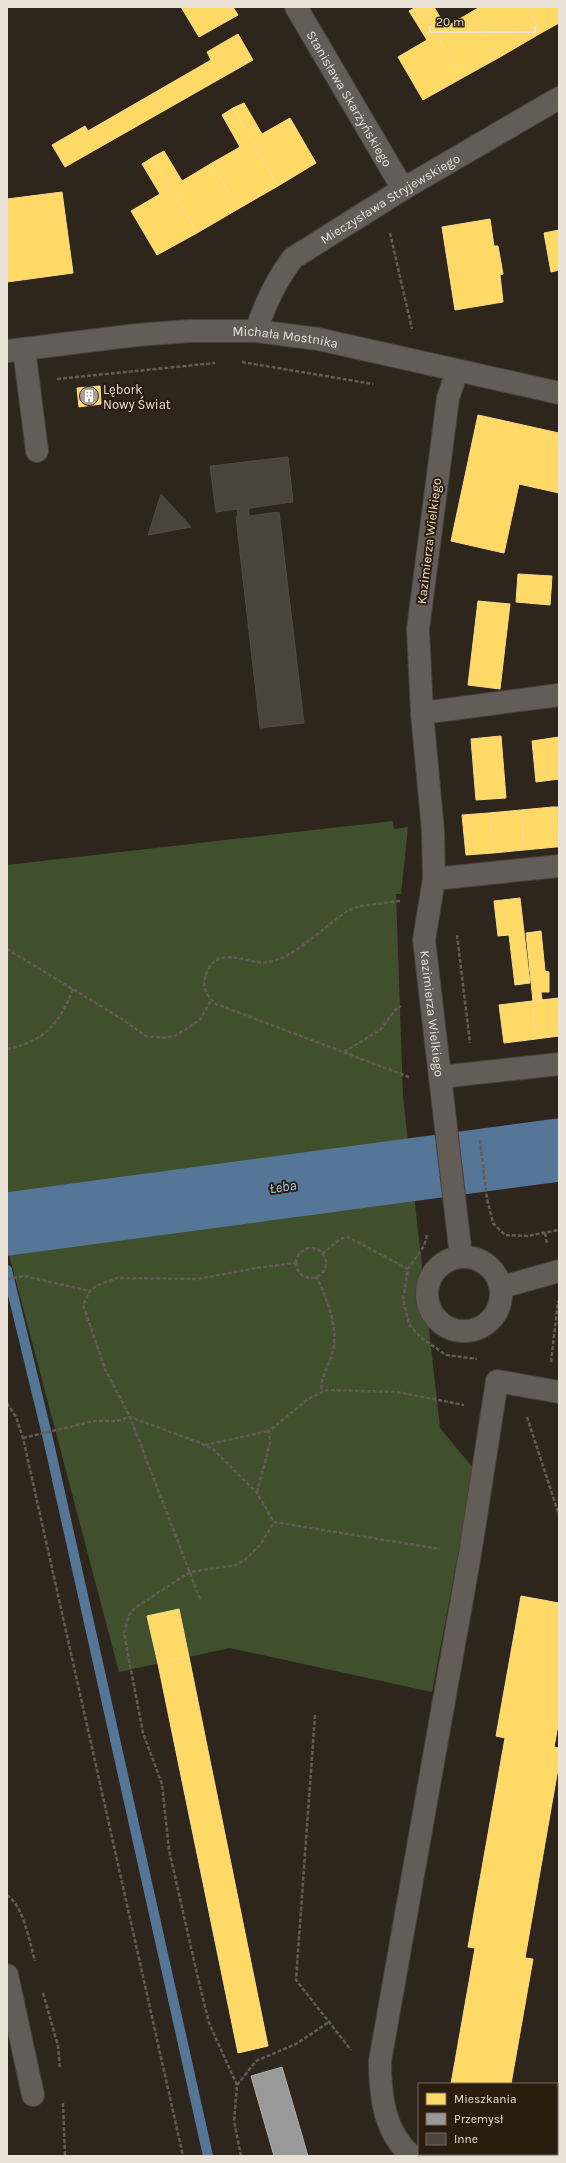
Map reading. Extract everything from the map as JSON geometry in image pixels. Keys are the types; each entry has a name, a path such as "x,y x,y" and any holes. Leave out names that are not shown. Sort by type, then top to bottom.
{"street":[{"name":"Stanisława Skarżyńskiego","path":"296,7 403,189"},
{"name":"Mieczysława Stryjewskiego","path":"256,331 263,308 282,273 293,258 403,189 559,98"},
{"name":"Michała Mostnika","path":"15,350 181,331 256,331 318,339 559,393"},
{"path":"15,350 29,382 37,451"},
{"name":"Kazimierza Wielkiego","path":"457,371 448,398 418,629 422,713 433,831 434,879 424,940 440,1077 559,1064"},
{"path":"422,713 559,695"},
{"path":"434,879 559,866"},
{"path":"440,1077 461,1256"},
{"path":"461,1256 479,1259 494,1270 502,1287 501,1302 495,1316 484,1326 470,1332 455,1331 442,1324 432,1313 427,1298 428,1283 435,1270 446,1260 461,1256"},
{"path":"502,1287 556,1272"},
{"path":"412,2156 405,2151 392,2132 387,2118 380,2086 380,2061 470,1554 497,1381 553,1391"},
{"path":"7,1975 33,2095"}],"path":[{"path":"390,232 413,334"},
{"path":"29,382 217,362"},
{"path":"240,362 374,384"},
{"path":"407,900 360,906 349,910 280,959 260,963 232,956 224,957 215,961 208,969 204,979 207,995 216,1004 416,1080"},
{"path":"456,932 474,1073"},
{"path":"7,949 73,988 146,1036 164,1038 177,1035 200,1020 211,1000"},
{"path":"7,1049 31,1042 50,1029 66,1006 73,988"},
{"path":"344,1052 380,1030 395,1010 407,1002"},
{"path":"479,1133 487,1199 494,1223 505,1235 527,1236 559,1230"},
{"path":"428,1232 424,1246 408,1269 403,1299 409,1324 420,1337 446,1354 483,1360"},
{"path":"545,1233 556,1272 558,1299 553,1391"},
{"path":"322,1254 340,1239 348,1237 408,1269"},
{"path":"315,1248 322,1254 325,1258 325,1268 316,1276 310,1278 301,1274 296,1263 298,1256 305,1249 315,1248"},
{"path":"200,1599 130,1417 111,1383 83,1311 84,1299 90,1291 104,1281 117,1278 198,1280 256,1268 296,1263"},
{"path":"7,1279 16,1276 24,1276 90,1291"},
{"path":"316,1276 329,1306 334,1334 334,1350 320,1384 322,1392"},
{"path":"204,1445 269,1431 308,1399 322,1392 335,1389 397,1392 492,1411"},
{"path":"7,1402 16,1416 23,1438 184,2156"},
{"path":"525,1414 559,1515"},
{"path":"23,1438 94,1421 117,1421 130,1417 214,1450 256,1493 274,1522 470,1554"},
{"path":"256,1493 270,1444 269,1431"},
{"path":"241,2156 234,2121 237,2085 209,2023 169,1850 162,1784 143,1733 124,1639 126,1621 136,1607 190,1572 236,1565 246,1559 261,1544 274,1522"},
{"path":"315,1715 296,1980 350,2050 380,2061"},
{"path":"237,2085 256,2061 296,2044 329,2022"}],"green space":[{"path":"393,821 394,829 408,827 401,894 396,894 403,1096 440,1428 474,1469 432,1692 230,1648 119,1672 7,1247 7,865"}],"building: Mieszkania":[{"path":"181,7 233,7 238,15 199,37"},
{"path":"416,7 421,7 462,78 423,100 398,57 427,40 409,11"},
{"path":"421,7 434,7 446,27 473,11 500,57 462,78"},
{"path":"480,7 527,7 541,33 500,57 473,11"},
{"path":"527,7 559,7 559,23 541,33"},
{"path":"238,34 253,60 65,167 52,145 85,126 88,131 211,60 207,52"},
{"path":"244,103 262,134 290,118 316,163 278,186 233,108"},
{"path":"233,108 278,186 238,209 212,163 240,147 222,115"},
{"path":"164,151 182,181 212,163 238,209 197,233 153,157"},
{"path":"153,157 197,233 157,255 131,211 160,194 142,164"},
{"path":"62,192 73,273 7,282 7,199"},
{"path":"490,219 494,246 498,246 503,274 500,275 503,302 455,310 442,227"},
{"path":"559,230 559,270 551,272 544,233"},
{"name":"Lębork Nowy Świat","path":"100,386 101,404 79,407 77,388"},
{"path":"478,415 559,433 559,493 519,484 504,553 451,541"},
{"path":"518,574 552,576 550,605 516,602"},
{"path":"478,601 510,604 500,689 468,685"},
{"path":"501,736 506,798 476,800 471,739"},
{"path":"559,737 559,779 536,782 532,741"},
{"path":"552,807 559,807 559,847 556,847"},
{"path":"552,807 556,847 524,850 521,810"},
{"path":"521,810 524,850 493,853 489,813"},
{"path":"489,813 493,853 466,855 462,815"},
{"path":"520,898 530,983 515,985 509,935 498,936 494,901"},
{"path":"541,931 545,971 549,972 549,992 541,992 542,1000 533,1001 526,933"},
{"path":"559,998 559,1036 536,1039 532,1001"},
{"path":"532,1001 536,1039 504,1043 499,1005"},
{"path":"521,1596 559,1603 559,1720 554,1747 559,1748 559,1763 525,1958 533,1959 511,2083 451,2083 475,1948 468,1947 505,1738 496,1736"},
{"path":"179,1609 189,1657 158,1664 147,1616"},
{"path":"189,1657 268,2046 238,2053 158,1664"}],"building: Przemysł":[{"path":"282,2067 308,2156 274,2156 251,2076"}],"building: Inne":[{"path":"288,457 293,502 249,508 249,516 279,512 304,723 260,728 236,517 238,516 237,509 216,512 210,466"},
{"path":"161,494 191,527 148,535"}],"waterway":[{"name":"Łeba","path":"7,1224 559,1150"},
{"path":"7,1270 48,1439 208,2156"}],"place":[{"name":"Lębork Nowy Świat","path":"89,396"}]}
